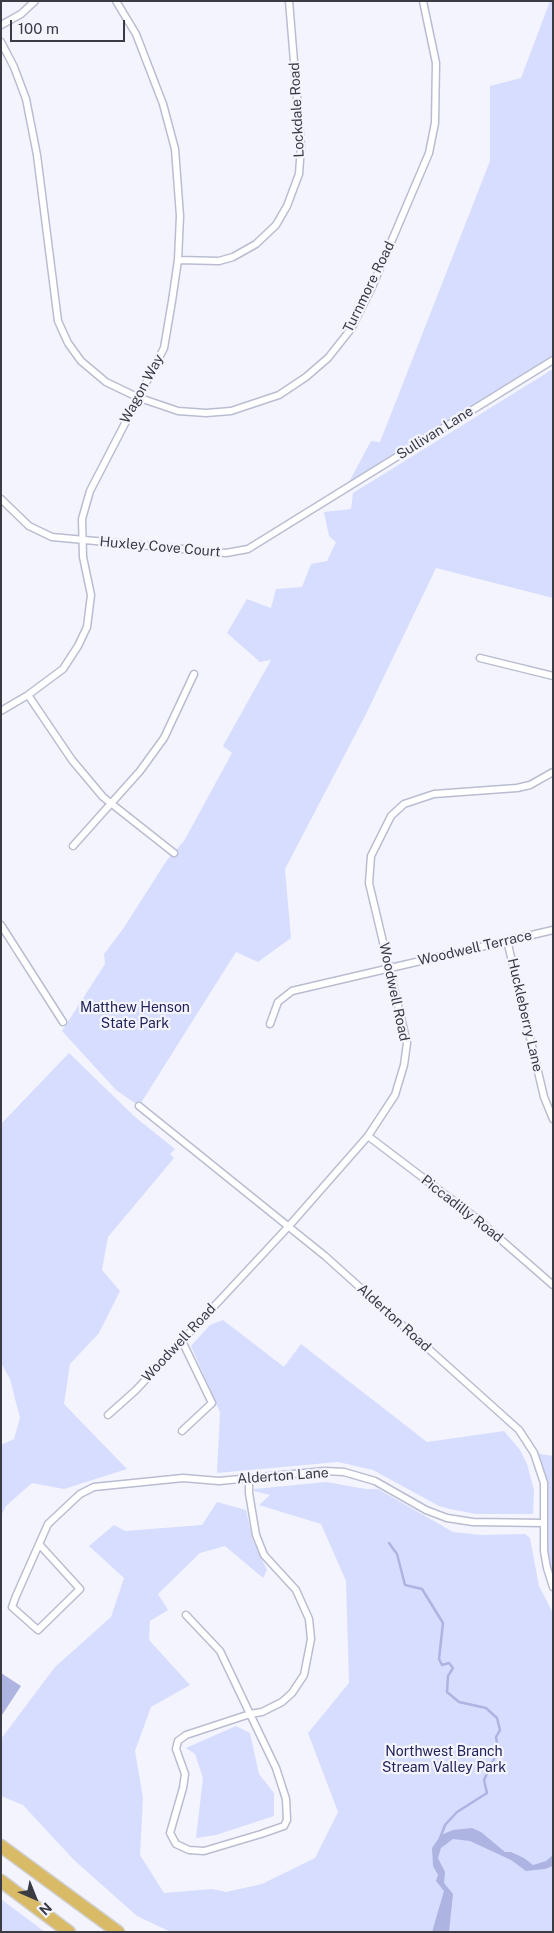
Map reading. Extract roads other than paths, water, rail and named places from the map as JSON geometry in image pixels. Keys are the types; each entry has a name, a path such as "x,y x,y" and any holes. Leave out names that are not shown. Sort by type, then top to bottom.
{"highway":[{"path":"1,1846 118,1932"},
{"path":"1,1881 69,1932"}],"street":[{"path":"1,25 21,14 35,1"},
{"name":"Wagon Way","path":"1,711 28,695 63,669 78,646 87,626 91,595 81,539 82,519 90,491 164,348 178,260 180,216 174,149 164,104 157,86 136,34 116,1"},
{"name":"Lockdale Road","path":"178,260 219,261 233,257 256,244 276,224 287,206 299,174 301,146 289,1"},
{"name":"Turnmore Road","path":"1,42 14,67 26,99 37,155 58,321 68,343 81,361 106,382 137,397 178,411 206,413 231,411 257,404 279,395 306,377 328,358 351,329 372,287 429,153 437,100 436,62 423,1"},
{"name":"Sullivan Lane","path":"316,505 553,360"},
{"name":"Huxley Cove Court","path":"1,499 29,526 52,537 226,553 248,549 273,535 316,505"},
{"path":"480,658 553,676"},
{"path":"73,846 140,771 164,738 194,674"},
{"path":"28,695 72,760 111,804 174,853"},
{"name":"Woodwell Road","path":"108,1414 136,1390 289,1226 368,1136 395,1095 404,1065 406,1043 369,883 369,866 378,839 391,816 404,804 434,794 517,788 530,785 553,772"},
{"path":"1,925 63,1022"},
{"name":"Woodwell Terrace","path":"270,1024 278,1002 292,991 553,930"},
{"name":"Huckleberry Lane","path":"507,940 544,1097 553,1119"},
{"name":"Alderton Road","path":"139,1106 289,1226 519,1430 534,1454 542,1476 547,1568 553,1586"},
{"name":"Piccadilly Road","path":"368,1136 476,1218 553,1285"},
{"path":"182,1341 212,1403 182,1431"},
{"name":"Alderton Lane","path":"39,1544 80,1589 38,1630 12,1607 39,1544 48,1524 80,1494 94,1487 183,1478 219,1480 325,1471 344,1472 375,1481 426,1510 448,1518 474,1522 544,1523"},
{"path":"186,1615 220,1651 250,1714 276,1768 286,1799 287,1820 284,1826 204,1851 189,1850 176,1844 170,1833 184,1788 185,1774 176,1749 178,1742 200,1730 250,1714 262,1712 282,1702 292,1694 304,1675 311,1639 310,1619 304,1605 296,1590 264,1555 256,1535 249,1478"}],"waterway":[{"path":"389,1543 397,1554 405,1585 422,1589 443,1623 439,1659 442,1665 449,1663 453,1668 448,1676 447,1692 459,1702 486,1708 497,1718 500,1730 496,1737 497,1743 492,1752 495,1757 484,1780 487,1793 457,1812 445,1825 439,1841"}],"park label":[{"name":"Matthew Henson State Park","path":"135,1016"},
{"name":"Northwest Branch Stream Valley Park","path":"444,1760"}]}
